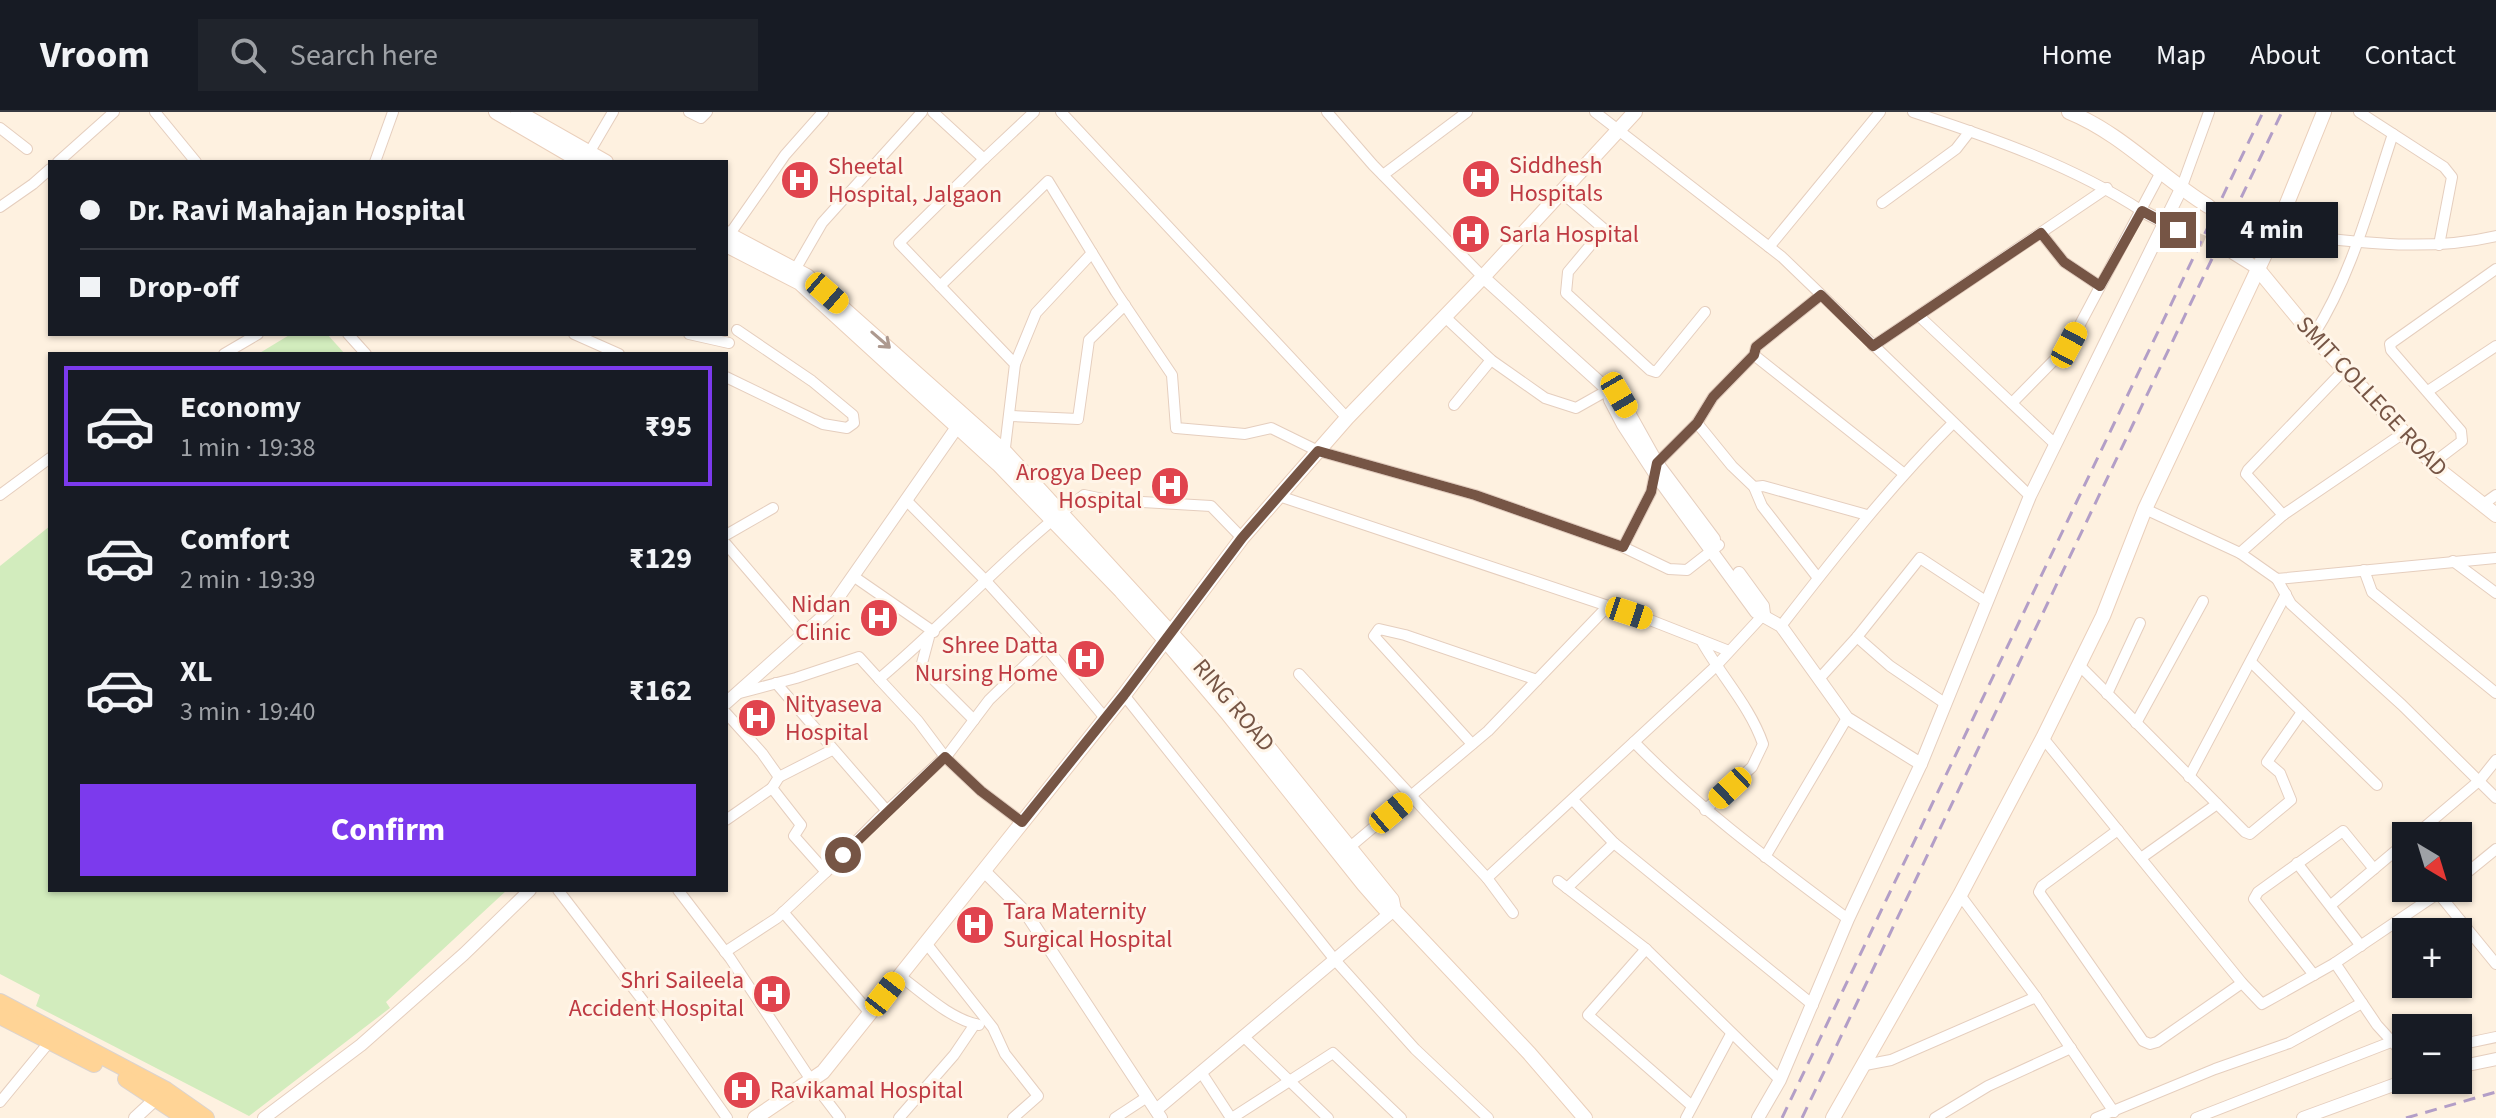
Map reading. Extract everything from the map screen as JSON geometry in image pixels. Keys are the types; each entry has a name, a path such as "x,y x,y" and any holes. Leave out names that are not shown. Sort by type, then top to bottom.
{"main road":[{"path":"496,112 585,159"},
{"path":"518,112 585,159"},
{"path":"755,1118 823,1072 1124,695 1242,538 1347,418 1635,112"},
{"path":"2069,112 2096,116 2181,189 2208,206"},
{"path":"1833,1118 1960,895 2103,616 2145,509 2275,233 2324,112"},
{"path":"2241,223 2275,233"},
{"name":"RING ROAD","path":"728,239 793,273 807,276 887,345 960,423 1002,459 1263,738 1344,852 1392,900 1394,910 1529,1053 1585,1118"},
{"name":"SMIT COLLEGE ROAD","path":"2257,268 2313,336 2433,463 2496,515"},
{"path":"0,1002 53,1037 206,1118"},
{"path":"0,1016 53,1037"},
{"path":"162,1094 185,1118"}],"street":[{"path":"60,160 114,112"},
{"path":"155,112 194,160"},
{"path":"376,160 393,112"},
{"path":"585,159 613,112"},
{"path":"689,112 701,118 707,112"},
{"path":"728,237 785,155 823,112"},
{"path":"793,273 822,223 922,112"},
{"path":"933,112 984,159"},
{"path":"1015,364 899,243 1034,112"},
{"path":"1061,112 1347,418"},
{"path":"1327,112 1383,175 1483,277 1608,390 1619,395 1656,469 1763,606 1764,614 1781,626 1847,718 1921,764"},
{"path":"1383,175 1467,112"},
{"path":"1595,112 1769,247 2030,496"},
{"path":"1769,247 1880,112"},
{"path":"1913,112 2056,164 2107,188 2142,211 2193,237"},
{"path":"1758,1118 1780,1080 1848,919 1921,764 2030,496 2181,189 2209,112"},
{"path":"2359,112 2444,167 2452,177 2439,245"},
{"path":"0,128 27,149"},
{"path":"1882,203 1956,149 1970,131"},
{"path":"2313,336 2337,293 2393,134"},
{"path":"0,207 48,171"},
{"path":"2012,403 2069,345 2161,172"},
{"path":"940,286 1048,181 1172,375 1176,428 1245,434 1271,428 1318,451 1475,495 1623,547 1669,569 1687,570 1716,548"},
{"path":"1873,346 2107,188"},
{"path":"1561,192 1604,229 1568,272 1566,293 1650,370 1656,372 1705,312"},
{"path":"2041,233 2064,262 2100,286"},
{"path":"2275,233 2357,242 2439,245 2464,244 2496,236"},
{"path":"1002,459 1015,364 1036,313 1092,253"},
{"path":"2233,253 2257,268"},
{"path":"2433,463 2455,448 2463,438 2457,424 2391,350 2390,344 2496,269"},
{"path":"1623,547 1651,492 1656,469 1697,423 1713,397 1754,355 1756,347 1821,295"},
{"path":"1010,416 1078,419 1089,340 1125,305"},
{"path":"1919,316 2055,444"},
{"path":"1445,317 1491,360 1545,398 1576,408 1608,390"},
{"path":"728,378 823,424 847,428 854,423 853,415 812,381 737,330"},
{"path":"227,352 255,336"},
{"path":"350,336 364,352"},
{"path":"578,336 614,352"},
{"path":"698,336 729,343"},
{"path":"2428,391 2496,346"},
{"path":"1754,355 1903,473"},
{"path":"1454,405 1491,360"},
{"path":"2283,515 2246,474 2344,370"},
{"path":"729,698 828,612 960,423"},
{"path":"1697,423 1754,487 1762,506 1818,578"},
{"path":"1781,626 1867,515 1953,423"},
{"path":"2240,553 2283,515 2405,432"},
{"path":"0,495 48,459"},
{"path":"1754,487 1763,486 1867,515"},
{"path":"879,679 1057,516 1084,495 1108,500 1211,506 1242,538"},
{"path":"2482,505 2496,495"},
{"path":"1279,496 1608,606 1729,651"},
{"path":"906,500 986,581 1105,718"},
{"path":"728,534 773,508"},
{"path":"2145,509 2240,553 2277,579 2291,604 2496,798"},
{"path":"728,546 803,634"},
{"path":"1819,679 1920,558 1987,602"},
{"path":"2277,579 2496,558"},
{"path":"2453,561 2496,593"},
{"path":"2364,570 2372,592 2496,693"},
{"path":"853,576 931,634"},
{"path":"2189,777 2286,594"},
{"path":"2136,723 2203,601"},
{"path":"1344,852 1472,744 1608,606"},
{"path":"1487,878 1715,667 1764,614"},
{"path":"2107,694 2140,623"},
{"path":"1472,744 1374,636 1379,629 1537,680"},
{"path":"931,634 921,667 974,720"},
{"path":"1857,637 1890,666 1946,704"},
{"path":"1701,640 1715,667 1758,727 1763,744 1752,767 1705,810"},
{"path":"725,952 783,912 826,872 945,757 989,700 1045,646"},
{"path":"729,698 859,657 918,721 945,757 981,791 1022,822"},
{"path":"2251,662 2377,785"},
{"path":"2079,665 2250,834 2291,800 2280,773 2267,762 2302,712"},
{"path":"1299,674 1487,878 1513,913"},
{"path":"776,683 887,811"},
{"path":"1124,695 1335,960 1415,1049 1488,1118"},
{"path":"728,715 779,777"},
{"path":"1765,857 1847,718"},
{"path":"2043,738 2262,1004 2335,963 2426,902"},
{"path":"1634,742 1705,810 1848,919"},
{"path":"728,819 772,788 779,777 832,750"},
{"path":"2430,822 2480,780 2496,760"},
{"path":"772,788 801,825 794,836 826,872"},
{"path":"1573,800 1614,843 1813,1005"},
{"path":"2141,858 2217,804"},
{"path":"2118,830 2042,886 2039,892 2143,1041 2150,1044 2157,1042 2242,983"},
{"path":"2314,975 2254,899 2258,892 2343,831 2374,869"},
{"path":"1614,843 1563,884 1646,949 1780,1080"},
{"path":"2472,869 2496,849"},
{"path":"2331,905 2392,854"},
{"path":"2297,863 2361,946"},
{"path":"984,871 1026,913 1158,1114 1201,1072 1394,910"},
{"path":"264,1118 361,1045 464,954 528,892"},
{"path":"560,892 657,1019 727,1118"},
{"path":"680,892 840,1118"},
{"path":"1960,895 2036,997 2114,1112"},
{"path":"2450,902 2496,964"},
{"path":"783,912 870,1013"},
{"path":"926,943 993,1028 1005,1054 1038,1096 1013,1118"},
{"path":"1646,949 1588,1015 1692,1106"},
{"path":"2196,1118 2391,1042 2335,963"},
{"path":"900,976 935,1002 975,1024 993,1028"},
{"path":"1865,1065 1891,1060 2036,997"},
{"path":"2096,1118 2215,1069 2289,1043 2362,1003"},
{"path":"899,1118 954,1055 975,1024"},
{"path":"1686,1118 1731,1034"},
{"path":"1243,1036 1328,1118"},
{"path":"0,1102 53,1037"},
{"path":"2472,1042 2496,1037"},
{"path":"1935,1118 1988,1086 2071,1048"},
{"path":"1201,1072 1231,1118 1333,1053 1401,1118"},
{"path":"2472,1064 2496,1059"},
{"path":"2303,1118 2392,1085"},
{"path":"135,1118 162,1094"},
{"path":"1115,1118 1147,1097"}],"green space":[{"path":"288,336 329,336 343,352 261,352"},
{"path":"48,528 48,892 505,892 386,1002 390,1008 249,1116 36,1006 40,995 0,974 0,566"}],"tunnel":[{"path":"2208,206 2241,223"},
{"path":"2193,237 2233,253"}],"railway":[{"path":"1782,1118 2263,112"},
{"path":"1802,1118 2282,112"},
{"path":"2406,1118 2496,1092"}],"place":[{"name":"Siddhesh Hospitals","path":"1481,179"},
{"name":"Sheetal Hospital, Jalgaon","path":"800,180"},
{"name":"Sarla Hospital","path":"1471,234"},
{"name":"Arogya Deep Hospital","path":"1170,486"},
{"name":"Nidan Clinic","path":"879,618"},
{"name":"Shree Datta Nursing Home","path":"1086,659"},
{"name":"Nityaseva Hospital","path":"757,718"},
{"name":"Tara Maternity Surgical Hospital","path":"975,925"},
{"name":"Shri Saileela Accident Hospital","path":"772,994"},
{"name":"Ravikamal Hospital","path":"742,1090"}],"route":[{"path":"843,855 945,757 981,791 1022,822 1124,695 1242,538 1318,451 1475,495 1623,547 1651,492 1657,463 1697,423 1697,418 1713,397 1754,355 1756,347 1821,295 1873,346 2041,233 2064,262 2100,286 2142,211 2178,230"}]}
